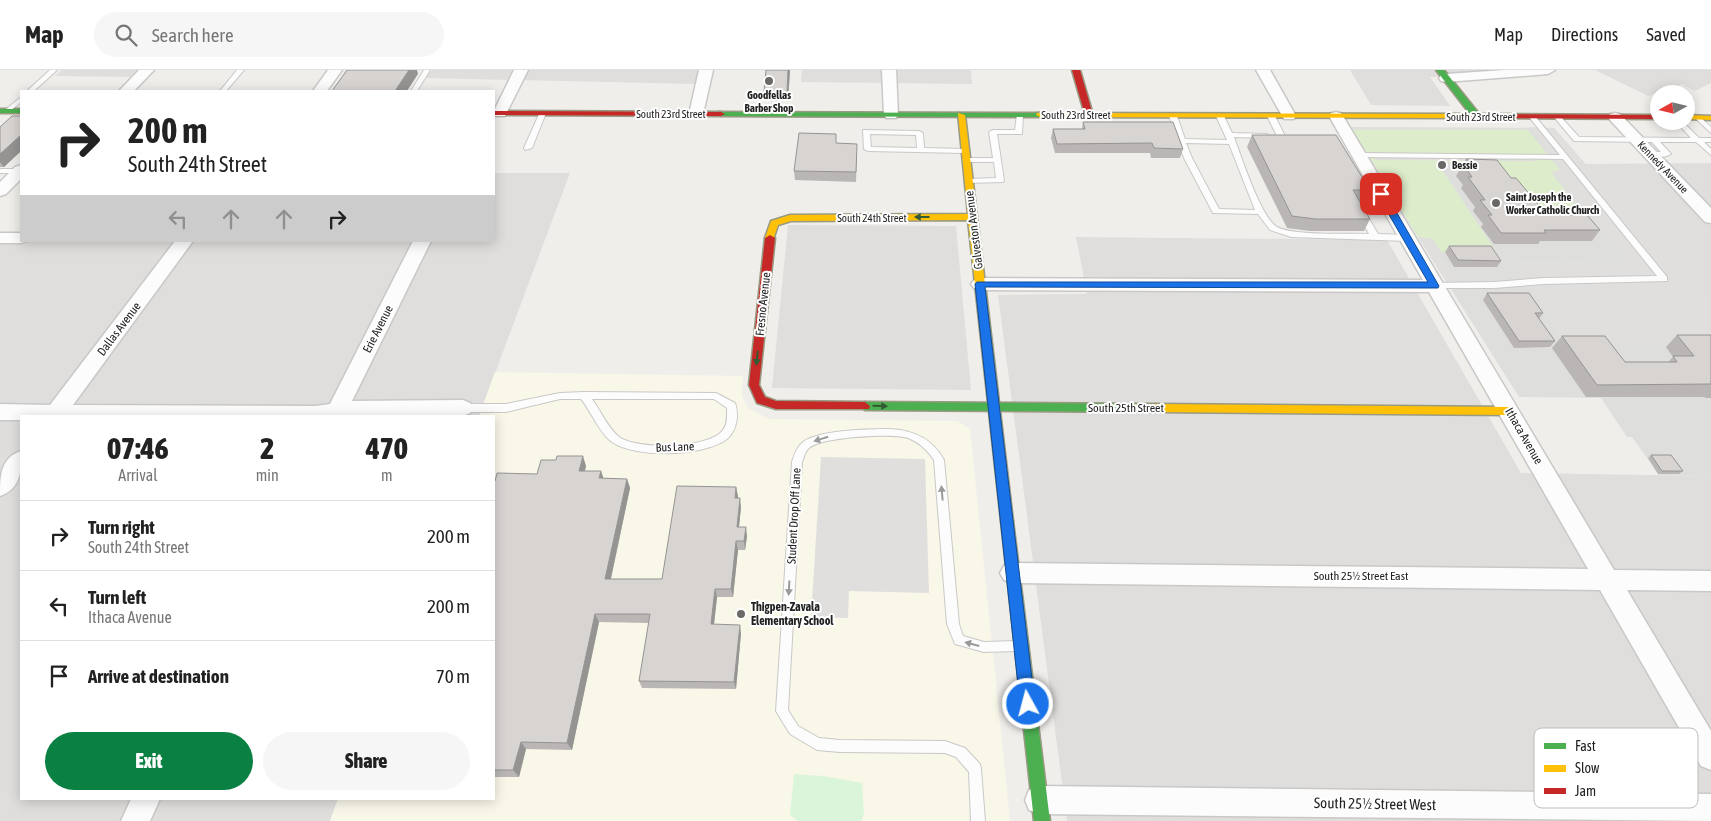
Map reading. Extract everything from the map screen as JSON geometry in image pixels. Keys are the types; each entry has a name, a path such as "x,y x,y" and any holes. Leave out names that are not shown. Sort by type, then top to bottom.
{"street":[{"path":"127,90 147,70"},
{"path":"321,90 335,70"},
{"path":"497,113 521,70"},
{"path":"696,114 706,70"},
{"path":"889,70 890,114"},
{"path":"1076,70 1089,115"},
{"path":"1263,70 1289,116"},
{"path":"1443,74 1487,76 1548,70"},
{"path":"1443,74 1477,117"},
{"path":"4,111 20,111"},
{"name":"South 23rd Street","path":"497,113 1650,117"},
{"name":"Galveston Avenue","path":"961,115 971,217 1040,810"},
{"name":"Ithaca Avenue","path":"1336,116 1348,143 1389,208 1694,728"},
{"name":"Kennedy Avenue","path":"1615,117 1637,140 1652,147 1711,218"},
{"path":"1695,118 1711,118"},
{"path":"0,191 20,172"},
{"name":"South 24th Street","path":"774,223 790,218 971,217"},
{"name":"Fresno Avenue","path":"754,385 771,232 774,223"},
{"path":"0,238 20,238"},
{"name":"Dallas Avenue","path":"55,414 183,242"},
{"name":"Erie Avenue","path":"335,414 421,242"},
{"path":"980,284 1434,286"},
{"name":"South 25th Street","path":"754,385 761,400 776,405 1509,411"},
{"path":"0,412 55,414 335,414 355,408 463,408"},
{"path":"0,487 20,460"},
{"name":"South 25½ Street East","path":"1012,573 1607,578 1711,581"},
{"name":"Ithaca Avenue","path":"1698,735 1711,757"},
{"path":"135,821 146,800"},
{"name":"South 25½ Street West","path":"1040,810 1711,808"}],"lane":[{"path":"31,90 54,70"},
{"path":"224,90 241,70"},
{"path":"415,90 427,70"},
{"path":"4,111 20,100"},
{"path":"528,148 542,113"},
{"path":"866,114 868,149 921,150 997,160"},
{"path":"968,180 1000,180 993,132 1018,132 1019,115"},
{"path":"1173,116 1188,158 1216,211 1260,212"},
{"path":"1220,116 1260,212 1273,228 1291,234 1406,238"},
{"path":"1271,116 1281,136"},
{"path":"1434,286 1664,279 1533,117"},
{"path":"1558,117 1577,139 1637,140"},
{"path":"1695,120 1711,131"},
{"path":"1687,130 1711,153"},
{"path":"866,132 919,133 921,150"},
{"path":"1182,141 1291,136"},
{"path":"1652,147 1698,140 1711,140"},
{"path":"1348,143 1565,156"},
{"path":"0,171 20,171"},
{"path":"1374,237 1359,207 1389,208"},
{"name":"Bus Lane","path":"463,408 506,408 560,396 584,395 716,396 732,406 733,421 725,435 710,444 690,448 631,447 615,439 584,395"},
{"name":"Student Drop Off Lane","path":"978,821 975,769 960,752 945,747 817,744 794,730 782,711 797,462 805,445 822,438 856,433 909,435 931,447 939,460 953,624 959,640 984,647 1021,646"}],"shaded area":[{"path":"62,70 137,70 130,77 55,76"},
{"path":"432,70 699,70 695,84 425,78"},
{"path":"802,70 971,70 972,84 801,82"},
{"path":"1350,70 1525,70 1430,77 1450,106 1371,105"},
{"path":"1595,70 1711,70 1711,83 1695,91 1695,85 1650,85 1650,95"},
{"path":"1351,127 1554,128 1711,307 1711,476 1659,475 1632,437 1627,437 1601,398 1519,397"},
{"path":"1529,127 1554,128 1711,307 1711,346 1548,345 1542,336 1556,336 1557,329 1511,260 1626,261 1557,174 1565,170"},
{"path":"1374,158 1535,158 1538,161 1376,160"},
{"path":"1711,163 1711,307 1585,164"},
{"path":"495,173 570,173 479,415 20,415 20,800 338,800 330,821 0,821 0,234 20,233 20,242 495,242"},
{"path":"788,225 956,226 971,390 772,388"},
{"path":"1076,237 1387,240 1521,473 1711,476 1711,821 1067,821 998,295 1087,294"},
{"path":"1419,238 1432,241 1456,278 1445,280"},
{"name":"Thigpen-Zavala Elementary School","path":"495,372 743,376 742,396 748,408 769,419 957,421 970,429 1010,821 330,821 338,800 495,800 495,415 479,415"},
{"path":"821,457 925,459 929,593 849,591 848,618 811,617"}],"green space":[{"path":"1353,130 1528,130 1560,170 1551,172 1592,226 1545,226 1486,162 1437,162 1497,253 1441,252 1433,239 1418,237"},
{"path":"794,774 823,776 862,783 864,814 861,821 798,821 790,815"}],"building":[{"path":"347,70 409,70 396,90 333,90"},
{"path":"766,70 788,70 787,92 764,92"},
{"path":"12,116 20,116 20,136 0,154 0,127"},
{"path":"1083,122 1173,122 1183,149 1154,148 1152,143 1057,144 1053,129 1085,129"},
{"path":"799,133 836,134 836,143 857,144 856,172 794,171"},
{"path":"1252,135 1336,135 1370,190 1353,190 1370,219 1315,219 1292,216"},
{"path":"1466,159 1497,160 1511,178 1516,178 1547,215 1587,215 1600,230 1544,230 1546,233 1501,233 1488,215 1492,215 1480,200 1485,200 1468,177 1472,177 1463,164 1470,164"},
{"path":"1449,246 1491,246 1501,261 1458,260"},
{"path":"1487,293 1529,293 1543,313 1535,313 1555,341 1519,341"},
{"path":"1677,335 1711,335 1711,384 1597,385 1562,336 1605,336 1625,362 1677,362 1673,356 1694,356"},
{"path":"1651,455 1671,455 1683,471 1662,471"},
{"path":"557,456 583,456 579,471 601,471 599,478 627,479 605,579 662,579 677,486 736,487 735,498 740,498 737,527 746,527 744,541 736,541 731,589 715,589 711,624 740,625 734,682 639,681 650,614 595,614 567,743 521,742 513,770 495,770 495,481 497,473 537,474 541,460 556,460"}],"traffic: fast":[{"path":"1440,70 1477,117"},
{"path":"0,111 20,111"},
{"path":"721,114 1040,115"},
{"path":"865,406 1155,408"},
{"path":"1007,521 1042,821"}],"traffic: slow":[{"path":"961,115 1007,521"},
{"path":"1040,115 1467,116"},
{"path":"1695,117 1711,118"},
{"path":"770,238 774,223 790,218 971,217"},
{"path":"1155,408 1509,411"}],"traffic: jam":[{"path":"1076,70 1089,115"},
{"path":"495,113 721,114"},
{"path":"1467,116 1650,117"},
{"path":"770,238 754,385 761,400 776,405 865,406"}],"place":[{"name":"Goodfellas Barber Shop","path":"769,81"},
{"name":"Bessie","path":"1442,165"},
{"name":"Saint Joseph the Worker Catholic Church","path":"1496,203"},
{"name":"Thigpen-Zavala Elementary School","path":"741,614"}],"route":[{"path":"1028,704 980,284 1434,286 1381,194"}]}
